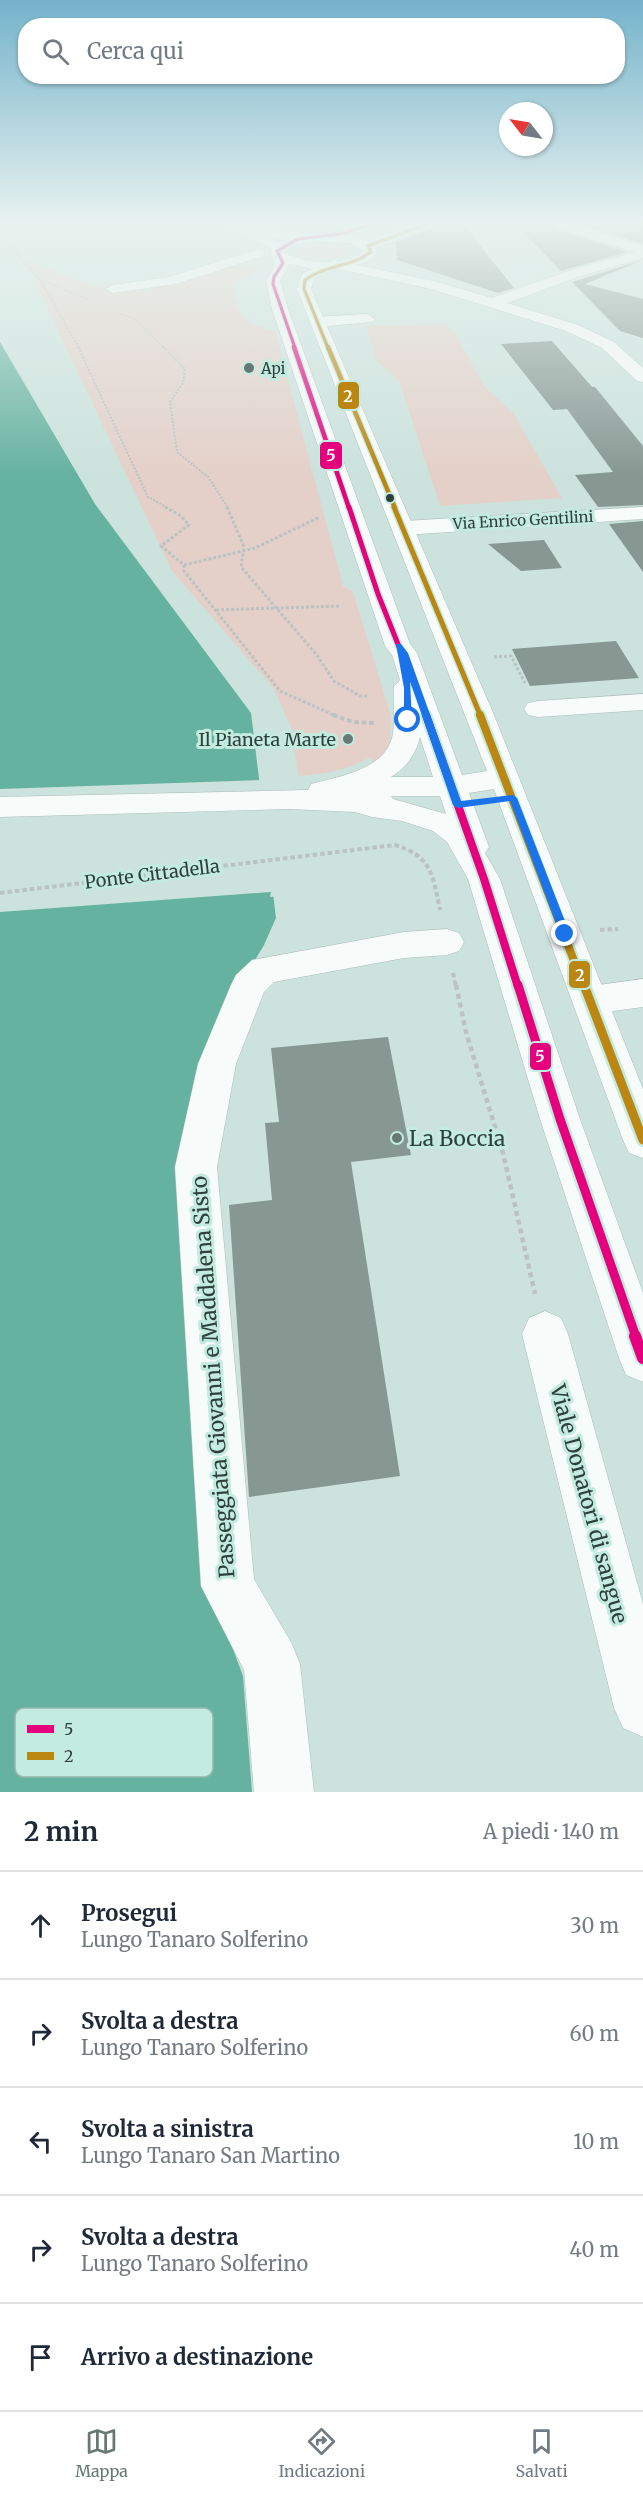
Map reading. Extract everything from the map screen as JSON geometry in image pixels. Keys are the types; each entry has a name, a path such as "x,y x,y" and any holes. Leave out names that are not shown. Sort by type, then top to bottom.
{"main road":[{"path":"280,308 353,524 398,646 408,688 406,741 402,751 391,764 346,795"},
{"path":"311,308 404,528 509,788 643,1140"},
{"path":"507,308 572,328 599,340 627,360 643,377"},
{"path":"317,322 367,319"},
{"path":"572,328 626,338"},
{"name":"Via Enrico Gentilini","path":"404,528 643,513"},
{"path":"398,646 404,653 484,879 557,1108 643,1358"},
{"path":"538,709 643,702"},
{"path":"0,807 289,799 346,795 454,796 509,788"},
{"path":"346,795 372,807 405,811 444,824 458,835 484,879"},
{"name":"Passeggiata Giovanni e Maddalena Sisto","path":"284,1792 272,1664 228,1586 196,1167 217,1064 249,985 264,970 404,945 447,942"},
{"path":"591,1000 643,993"},
{"name":"Viale Donatori di sangue","path":"545,1334 643,1708"}],"path":[{"path":"57,308 71,331 148,497 181,516 189,525 161,546 184,565"},
{"path":"114,310 135,319 185,369 183,383 170,402 177,452 208,477 226,504 244,547 241,567 316,654 334,681 360,696 368,696"},
{"path":"184,565 243,552 320,517"},
{"path":"184,565 184,571 280,691 353,722 384,722"},
{"path":"215,610 340,606"},
{"path":"494,657 511,656 526,685"},
{"name":"Ponte Cittadella","path":"0,893 388,845 416,851 428,866 434,882 447,942"},
{"path":"447,942 466,1032 503,1153 545,1334"}],"shaded area":[{"path":"47,308 239,308 249,321 275,331 343,586 353,592 391,716 389,749 375,765 370,757 344,769 298,776 292,730 274,689 172,571"},
{"path":"446,324 457,336 484,386 514,414 562,498 440,506 399,381 377,361 366,326"},
{"path":"0,342 95,504 251,713 276,918 264,945 213,1031 202,1566 243,1676 252,1792 0,1792"}],"pier":[{"path":"262,780 277,896 270,897 271,892 0,912 0,789"}],"building":[{"path":"597,308 643,308 643,338 620,331"},
{"path":"552,341 592,387 595,387 643,446 643,505 598,507 575,475 613,472 567,409 553,410 501,344"},
{"path":"643,521 643,572 609,524"},
{"path":"544,540 562,568 521,571 488,544"},
{"path":"616,641 639,678 530,686 512,649"},
{"path":"388,1037 411,1155 351,1162 400,1476 249,1497 229,1205 272,1200 265,1123 279,1122 271,1048"}],"transit line":[{"name":"5","path":"281,308 378,594 428,719 484,879 560,1119 643,1358"},
{"name":"2","path":"312,308 480,715 643,1140"}],"place":[{"name":"Api","path":"249,368"},
{"name":"Il Pianeta Marte","path":"348,739"},
{"name":"La Boccia","path":"397,1138"}],"route":[{"path":"408,720 408,688 398,646 404,653 458,805 513,798 565,934"}]}
